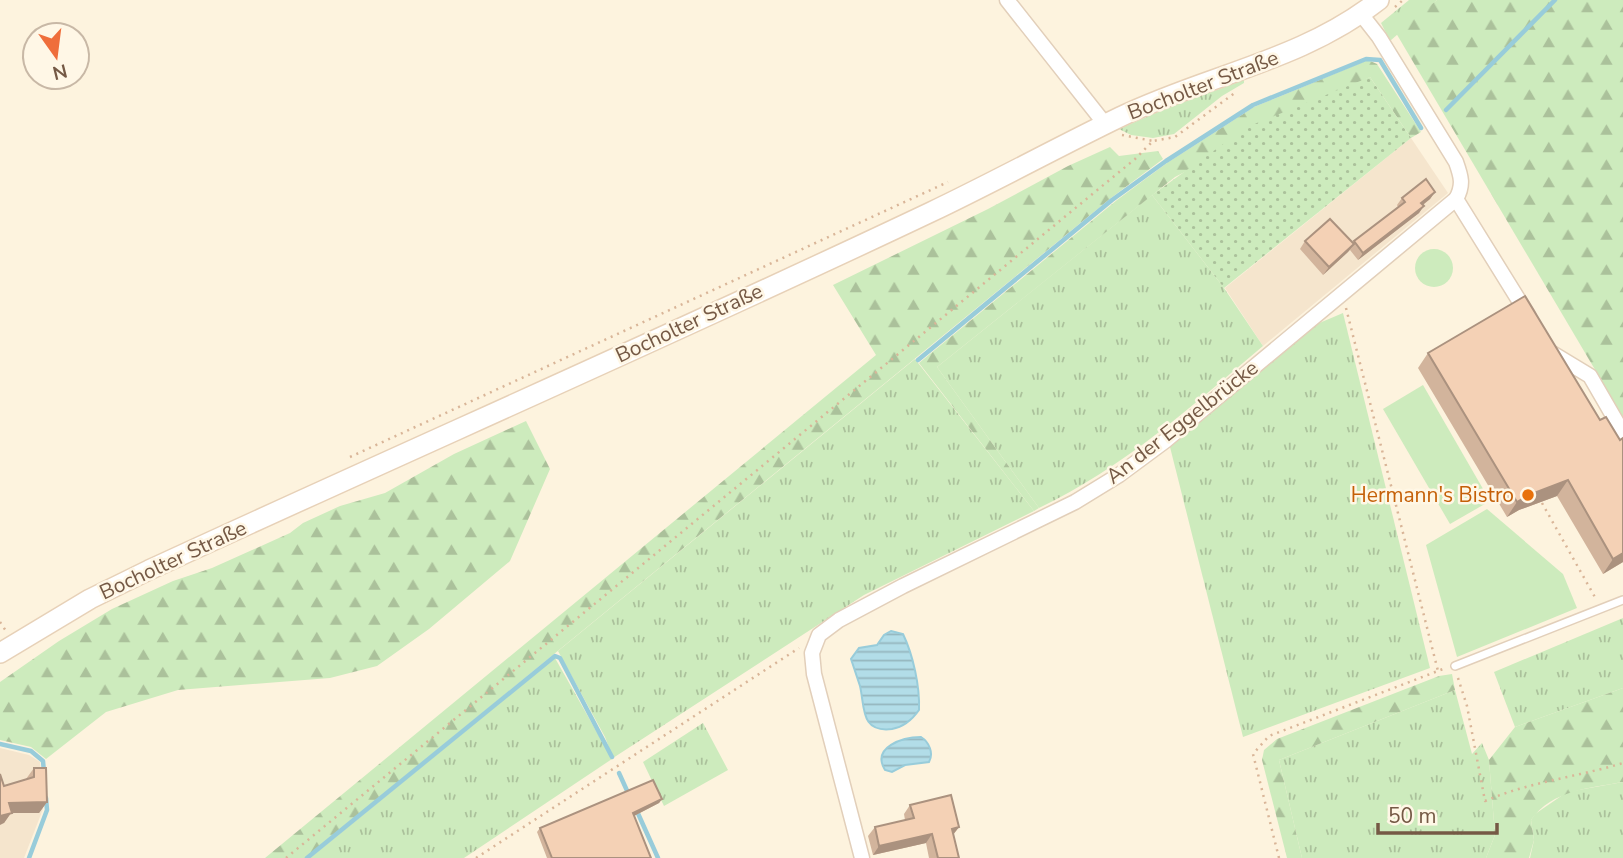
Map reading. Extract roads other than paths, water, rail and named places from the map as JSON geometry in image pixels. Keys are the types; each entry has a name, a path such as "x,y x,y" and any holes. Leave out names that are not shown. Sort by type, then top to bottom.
{"main road":[{"name":"Bocholter Straße","path":"0,653 90,599 149,570 909,222 1105,124 1176,93 1302,47 1332,33 1379,0"}],"street":[{"path":"1007,0 1105,124"},
{"path":"1361,14 1379,37 1456,162 1462,189 1456,199 1532,322"},
{"name":"An der Eggelbrücke","path":"862,858 814,674 812,653 819,635 871,603 1075,502 1119,475 1165,441 1456,199"},
{"path":"1546,345 1553,356 1590,376 1623,433"}],"lane":[{"path":"1455,666 1623,600"}],"water":[{"path":"891,631 903,634 910,651 917,681 919,710 904,725 882,729 874,727 866,717 851,659 859,648 877,645 884,635"},
{"path":"921,737 930,748 929,762 905,765 892,772 885,770 882,755 885,749 898,741"}],"waterway":[{"path":"1446,110 1555,0"},
{"path":"918,360 1112,200 1166,161 1253,105 1366,59 1380,60 1421,128"},
{"path":"307,858 555,656 560,658 612,757"},
{"path":"0,744 31,751 43,761 44,772"},
{"path":"619,773 629,795"},
{"path":"29,858 47,810 46,798"},
{"path":"636,809 658,858"}],"place":[{"name":"Hermann's Bistro","path":"1528,495"}]}
